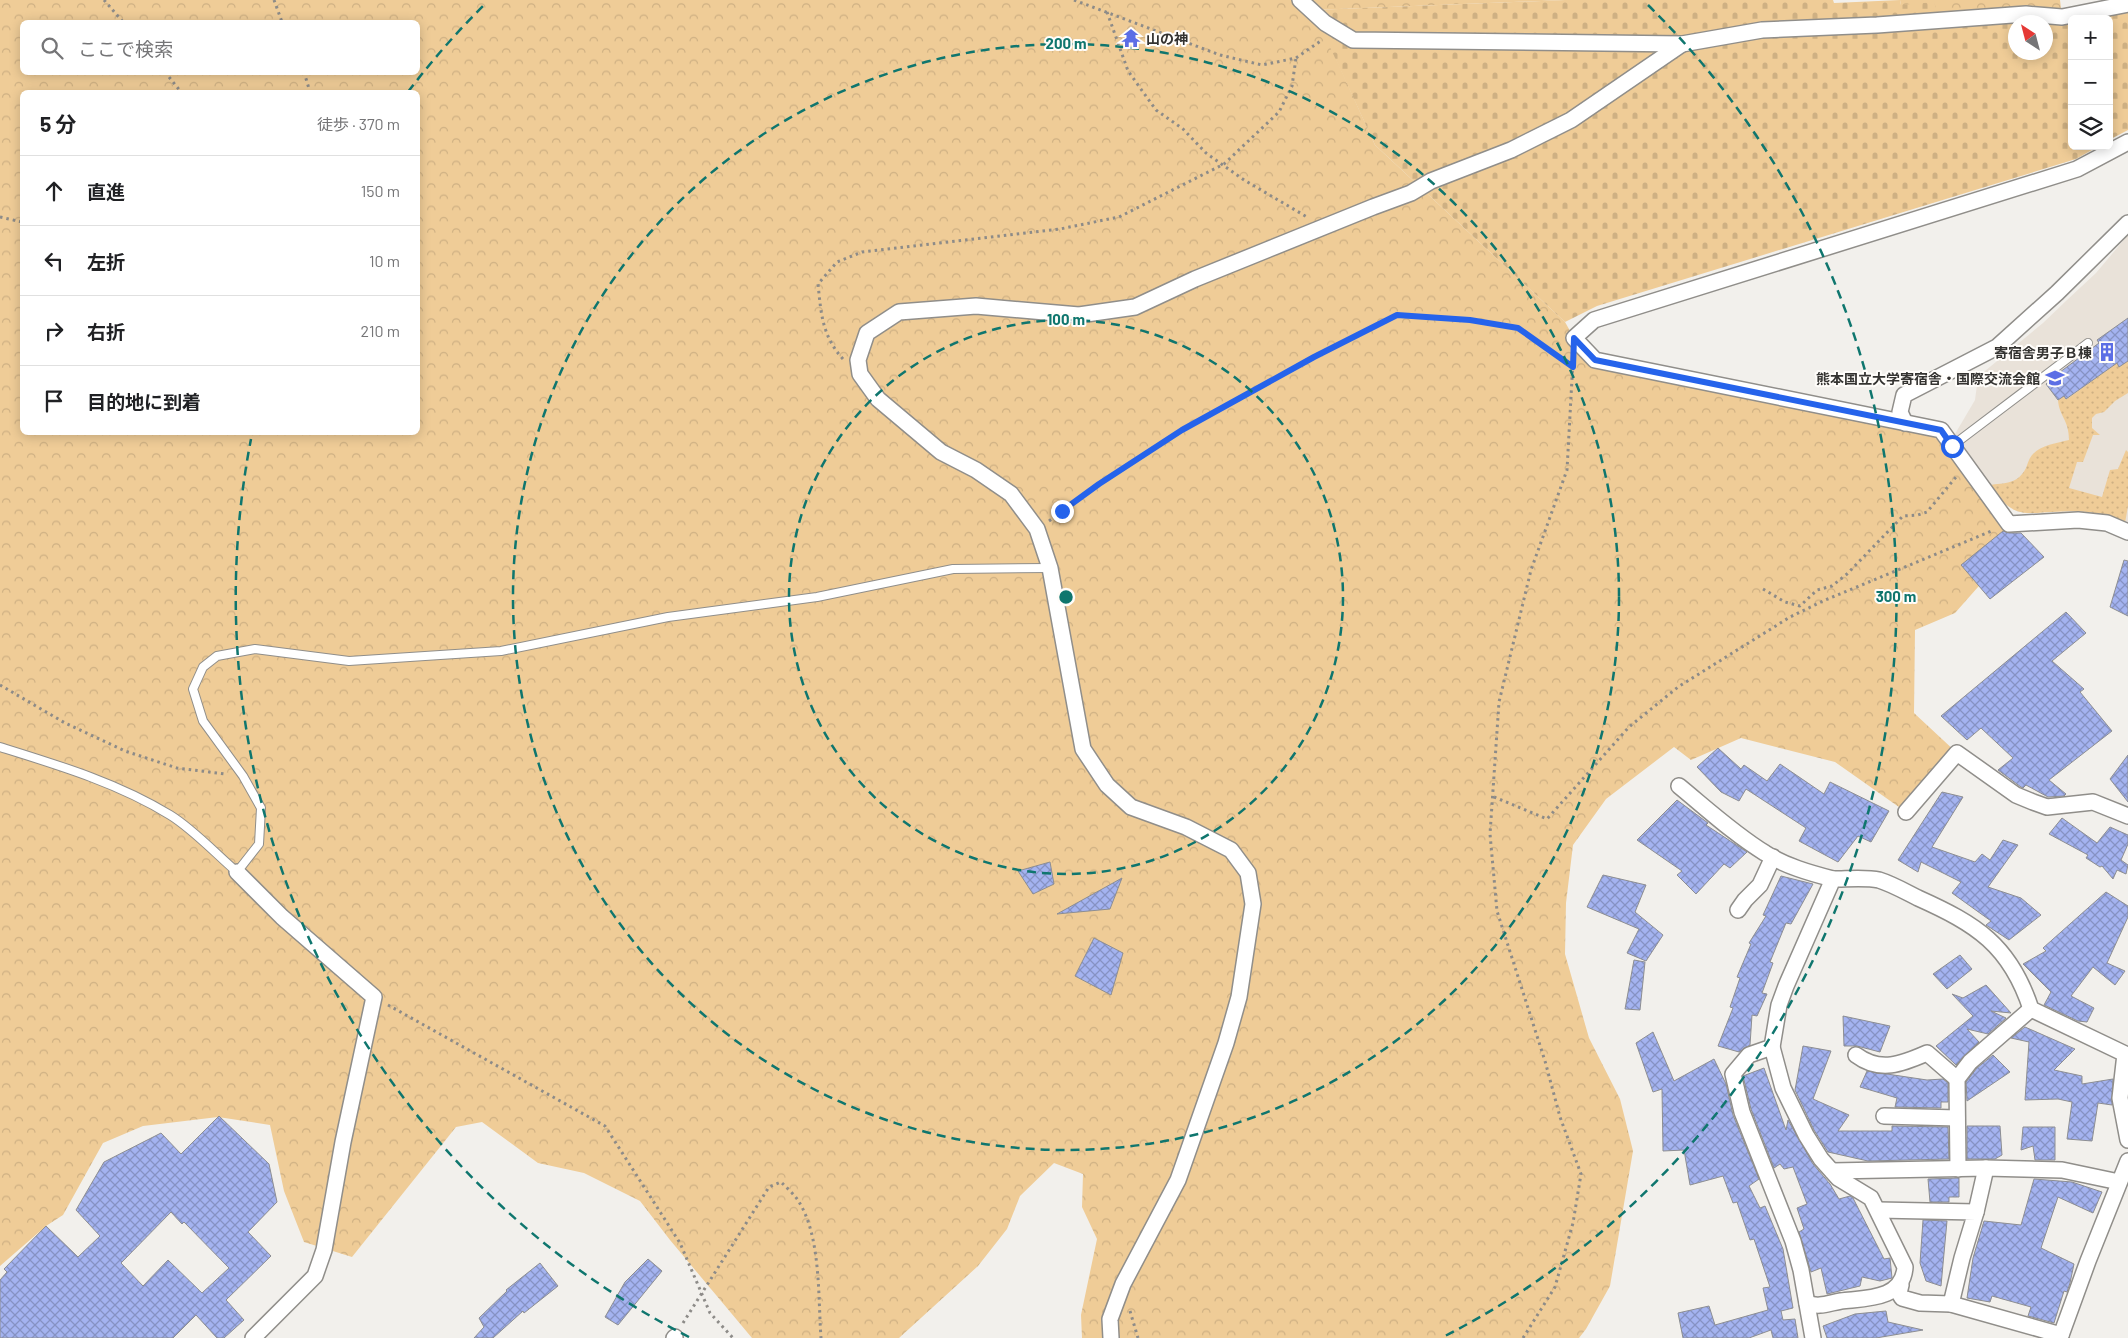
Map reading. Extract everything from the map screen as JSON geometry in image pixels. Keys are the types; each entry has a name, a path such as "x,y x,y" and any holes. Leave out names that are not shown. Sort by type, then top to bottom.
{"street":[{"path":"1300,0 1326,23 1353,40 1386,42 1682,44 1762,30 1877,25 2026,14 2062,17 2128,4"},
{"path":"1111,1338 1110,1319 1123,1284 1178,1180 1226,1043 1240,997 1253,904 1248,873 1231,850 1186,827 1131,807 1107,785 1083,749 1050,568 1037,530 1011,494 976,470 941,452 904,423 878,399 860,374 858,360 867,332 899,312 976,306 1079,316 1135,307 1195,279 1411,193 1431,181 1511,150 1571,120 1682,44"},
{"path":"2128,142 2077,169 1594,320 1574,338 1595,360 1941,430 2009,524 2078,520 2107,523 2128,532"},
{"path":"1904,422 1900,412 1904,395 1997,347 2057,293 2128,223"},
{"path":"1906,812 1957,753 2016,796 2032,802 2048,806 2093,802 2128,816"},
{"path":"1679,786 1727,826 1773,857 1809,873 1833,879 1879,880 1940,908 1981,931 1996,946 2023,984 2031,1009"},
{"path":"1738,910 1760,885 1773,857"},
{"path":"237,872 282,917 374,997 343,1142 324,1250 315,1276 253,1338"},
{"path":"1833,879 1779,1005 1772,1047 1782,1088 1821,1159 1838,1178 1864,1192 1871,1198 1878,1210 1905,1267 1905,1277 1899,1293 1902,1298 1920,1303 1951,1304 2061,1336 2088,1261 2128,1162"},
{"path":"2031,1009 2126,1046 2120,1098 2128,1140"},
{"path":"1958,1169 1957,1079 1970,1062 2031,1009"},
{"path":"1772,1047 1749,1055 1733,1074 1742,1112 1793,1241 1801,1270 1813,1338"},
{"path":"1856,1055 1878,1066 1890,1066 1906,1062 1926,1053 1957,1079"},
{"path":"1884,1116 1958,1118"},
{"path":"1832,1171 1986,1168 2062,1170 2119,1182"},
{"path":"1951,1304 1986,1168"},
{"path":"1878,1210 1976,1212"},
{"path":"1807,1303 1815,1307 1879,1296 1901,1285"}],"lane":[{"path":"1952,446 2088,343"},
{"path":"0,747 57,765 136,795 172,816 237,872 259,844 261,808 243,776 203,721 193,689 203,667 217,656 255,649 348,661 501,651 668,617 817,597 953,569 1050,568"}],"path":[{"path":"104,0 121,20"},
{"path":"274,0 281,20"},
{"path":"1074,0 1220,55 1262,65 1296,58 1338,30"},
{"path":"1107,12 1128,71 1156,110 1183,129 1206,153 1244,180 1297,210 1321,228"},
{"path":"860,374 832,346 822,318 818,284 837,262 862,252 1060,229 1119,217 1224,164 1279,112 1292,86 1296,58"},
{"path":"167,75 179,90"},
{"path":"305,75 309,90"},
{"path":"0,217 20,222"},
{"path":"1037,530 1099,484 1182,430 1314,357 1397,315 1470,320 1518,328 1573,367"},
{"path":"1523,1338 1555,1287 1573,1223 1581,1174 1560,1117 1545,1061 1497,911 1490,834 1499,702 1531,570 1567,470 1574,338"},
{"path":"1763,589 1785,602 1800,606 1817,590 1832,586 1847,574 1903,516 1927,512 1966,465"},
{"path":"1494,797 1547,819 1629,727 1678,687 1790,618 1823,601 2009,524"},
{"path":"0,685 66,724 125,751 176,768 243,776"},
{"path":"374,997 605,1126 680,1243 710,1313 733,1338"},
{"path":"675,1337 769,1187 781,1182 799,1202 811,1232 816,1253 821,1338"}],"shaded area":[{"name":"熊本国立大学寄宿舎・国際交流会館","path":"2128,235 2128,524 2108,516 2084,511 2018,512 2002,501 1955,434 1975,400 1977,385 1985,371 2043,323 2096,273"}],"green space":[{"path":"0,0 1565,0 1314,10 1375,145 1565,322 1574,338 1595,360 1941,430 2009,524 2027,564 1986,578 1955,613 1915,630 1914,713 1957,753 1906,812 1835,762 1741,738 1691,760 1674,747 1606,799 1573,845 1566,903 1565,954 1589,1038 1620,1099 1633,1151 1610,1286 1579,1338 1082,1338 1081,1315 1097,1239 1082,1207 1083,1174 1054,1163 1020,1196 1007,1229 978,1266 899,1338 752,1338 640,1201 584,1173 538,1163 482,1122 456,1127 352,1257 304,1242 284,1191 270,1125 218,1117 143,1126 103,1143 63,1215 46,1226 0,1266"},
{"path":"1565,0 1833,0 1834,3 1900,0 1901,5 1934,2 1937,11 1936,30 2008,22 2008,60 2053,60 2053,17 2068,16 2068,150 2092,150 2076,159 1597,306 1565,322 1375,145 1313,10"},
{"path":"1900,0 2060,0 2062,17 2053,18 2053,15 2008,15 2008,23 1936,30 1901,5"},
{"path":"2128,9 2128,130 2113,138 2113,15 2073,15"},
{"path":"2128,361 2128,393 2115,401 2104,412 2096,414 2092,418 2092,428 2100,435 2093,435 2083,462 2077,462 2069,488 2102,497 2110,470 2118,469 2126,450 2128,452 2128,506 2125,523 2089,512 2026,513 2009,507 1989,485 2015,480 2023,473 2030,457 2040,448 2069,440 2069,433 2058,400 2064,396 2067,399 2117,363 2119,367"}],"building":[{"name":"寄宿舎男子Ｂ棟","path":"2128,318 2128,361 2119,367 2117,363 2066,399 2064,396 2058,400 2046,384 2048,381 2099,343 2097,340"},
{"path":"2003,531 2021,533 2044,557 1990,599 1961,565"},
{"path":"2124,560 2128,561 2128,616 2110,607"},
{"path":"2066,612 2086,633 2052,661 2084,689 2080,692 2112,731 2049,780 2066,794 2064,796 2048,797 2026,785 2023,788 2021,787 1998,770 2013,758 1981,728 1967,740 1941,716"},
{"path":"1718,748 1741,769 1744,765 1767,781 1780,764 1824,794 1830,782 1889,811 1871,842 1858,836 1838,862 1799,841 1806,828 1746,789 1739,801 1721,792 1697,767"},
{"path":"2128,755 2128,802 2110,779"},
{"path":"1942,792 1963,797 1932,847 1975,862 1982,854 1990,860 2003,840 2018,845 1988,887 2021,898 2041,915 2009,940 1986,925 1991,921 1952,893 1961,882 1921,862 1918,872 1898,860"},
{"path":"1677,800 1708,823 1706,825 1747,852 1730,868 1724,864 1696,894 1677,875 1682,871 1637,840"},
{"path":"2062,818 2097,843 2110,827 2128,835 2128,844 2121,860 2128,865 2126,874 2117,870 2113,879 2102,866 2100,867 2086,858 2088,855 2049,834"},
{"path":"1050,862 1054,884 1033,894 1018,871"},
{"path":"1603,875 1646,885 1635,912 1663,935 1646,961 1627,953 1639,929 1587,907"},
{"path":"1781,876 1813,884 1791,924 1786,923 1770,962 1773,963 1762,993 1767,994 1757,1016 1752,1015 1750,1045 1739,1052 1718,1046 1733,1008 1730,1007 1740,978 1737,977 1751,944 1749,943 1766,916 1763,915"},
{"path":"1122,878 1110,909 1057,914"},
{"path":"2106,892 2128,906 2128,917 2107,963 2125,971 2115,985 2093,967 2071,996 2094,1008 2087,1022 2078,1021 2044,1005 2051,992 2023,964 2046,951 2043,948"},
{"path":"1094,938 1123,953 1111,995 1075,976"},
{"path":"1960,955 1972,969 1947,989 1933,974"},
{"path":"1634,960 1645,962 1640,1010 1625,1009"},
{"path":"1986,985 2011,1013 1991,1011 2006,1018 1988,1034 1967,1029 1979,1042 1956,1065 1936,1046 1973,1016 1952,994 1963,998"},
{"path":"1843,1016 1890,1026 1880,1052 1857,1046 1844,1046"},
{"path":"2025,1027 2075,1049 2054,1070 2082,1076 2082,1084 2113,1079 2112,1105 2098,1103 2092,1141 2067,1139 2072,1102 2058,1099 2025,1100 2029,1042 2011,1038"},
{"path":"1653,1032 1674,1081 1714,1059 1726,1084 1733,1115 1759,1179 1749,1186 1760,1208 1765,1206 1783,1249 1793,1308 1781,1311 1783,1320 1795,1319 1798,1338 1773,1338 1771,1330 1749,1338 1683,1338 1678,1313 1709,1306 1715,1325 1768,1310 1763,1288 1770,1287 1754,1239 1750,1240 1737,1202 1733,1203 1723,1176 1690,1185 1684,1150 1663,1151 1662,1089 1653,1092 1636,1043"},
{"path":"1803,1046 1831,1051 1813,1099 1849,1115 1838,1131 1892,1131 1892,1126 1948,1127 1949,1159 1868,1161 1828,1152 1814,1130 1795,1090"},
{"path":"1993,1055 2010,1072 1967,1101 1966,1082 1977,1068"},
{"path":"1764,1068 1786,1130 1788,1120 1813,1164 1830,1184 1839,1199 1850,1196 1853,1198 1884,1259 1890,1258 1892,1278 1880,1281 1862,1277 1860,1286 1827,1294 1821,1268 1811,1272 1799,1232 1804,1229 1797,1208 1807,1204 1793,1167 1784,1169 1780,1164 1774,1168 1751,1109 1743,1076"},
{"path":"1867,1071 1927,1080 1943,1079 1948,1083 1948,1102 1941,1102 1941,1108 1895,1107 1897,1098 1860,1087"},
{"path":"219,1116 269,1164 277,1202 248,1232 271,1256 226,1300 244,1320 224,1338 217,1338 196,1315 173,1338 0,1338 0,1280 7,1272 4,1269 46,1226 78,1257 100,1236 76,1210 104,1162 161,1133 181,1154","holes":["171,1212 182,1224 184,1222 229,1268 202,1293 168,1260 143,1286 121,1263"]},
{"path":"1967,1126 2000,1126 2002,1155 1995,1159 1967,1159"},
{"path":"2023,1127 2055,1127 2055,1160 2035,1160 2033,1146 2021,1150"},
{"path":"1959,1178 1959,1197 1949,1197 1949,1202 1930,1202 1928,1179"},
{"path":"2034,1179 2072,1182 2102,1192 2093,1213 2058,1197 2041,1248 2074,1264 2067,1292 2064,1291 2054,1323 2028,1316 2031,1307 1992,1296 1990,1302 1967,1298 1973,1258 1984,1221 2021,1225"},
{"path":"1923,1220 1947,1221 1941,1286 1926,1281 1920,1263"},
{"path":"648,1259 662,1271 618,1325 605,1317 625,1282"},
{"path":"540,1263 558,1286 524,1313 523,1311 493,1338 474,1338 484,1327 479,1318 506,1290"},
{"path":"1886,1311 1888,1322 1923,1330 1876,1338 1827,1338 1823,1326 1855,1314"}],"place":[{"name":"山の神","path":"1131,38"},
{"name":"寄宿舎男子Ｂ棟","path":"2107,352"},
{"name":"熊本国立大学寄宿舎・国際交流会館","path":"2055,378"}],"route":[{"path":"1062,511 1099,484 1182,430 1314,357 1397,315 1470,320 1518,328 1573,367 1574,338 1595,360 1941,430 1952,446"}]}
